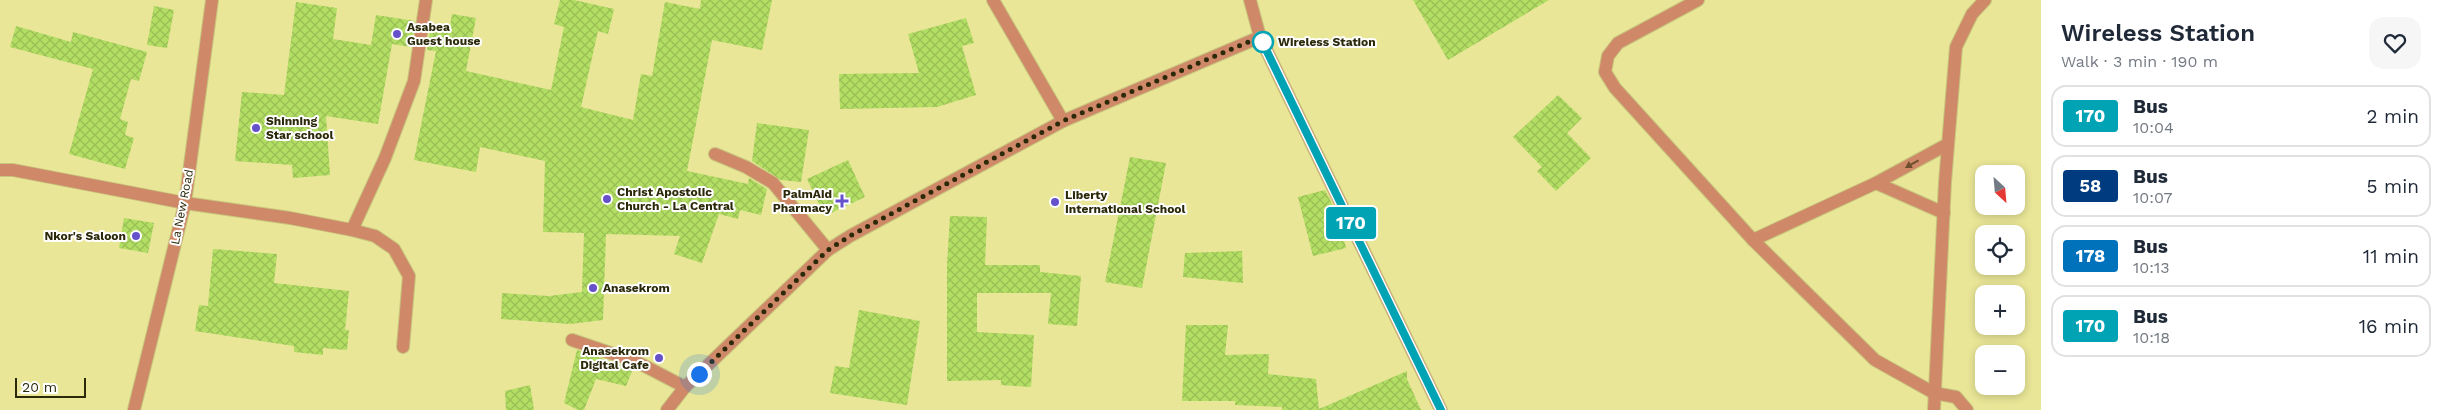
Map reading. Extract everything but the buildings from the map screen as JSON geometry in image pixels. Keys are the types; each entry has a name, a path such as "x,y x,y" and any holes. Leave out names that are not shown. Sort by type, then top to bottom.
{"street":[{"name":"La New Road","path":"134,410 185,203 212,0"},
{"path":"352,230 385,158 414,80 426,0"},
{"path":"993,0 1063,121"},
{"path":"1250,0 1260,37 1441,410"},
{"path":"1698,0 1618,44 1608,56 1605,72 1615,88 1753,240 1875,360 1934,393 1956,397 1966,410"},
{"path":"1934,410 1948,144 1956,47 1972,14 1985,0"},
{"path":"670,409 685,387 828,250 850,236 1063,121 1260,37"},
{"path":"1753,240 1876,183 1948,144"},
{"path":"715,154 746,167 773,183 828,250"},
{"path":"0,170 13,170 185,203 290,218 375,236 394,248 409,276 403,347"},
{"path":"1876,183 1944,213"},
{"path":"572,340 637,362 685,387"}],"bus line":[{"name":"170","path":"1260,37 1441,410"}],"place":[{"name":"Asabea Guest house","path":"397,34"},
{"name":"Wireless Station","path":"1263,42"},
{"name":"Shinning Star school","path":"256,128"},
{"name":"Christ Apostolic Church - La Central","path":"607,199"},
{"name":"PalmAid Pharmacy","path":"842,201"},
{"name":"Liberty International School","path":"1055,202"},
{"name":"Nkor's Saloon","path":"136,236"},
{"name":"Anasekrom","path":"593,288"},
{"name":"Anasekrom Digital Cafe","path":"659,358"}],"route":[{"path":"699,374 828,250 850,236 1063,121 1260,37 1263,42"}]}
